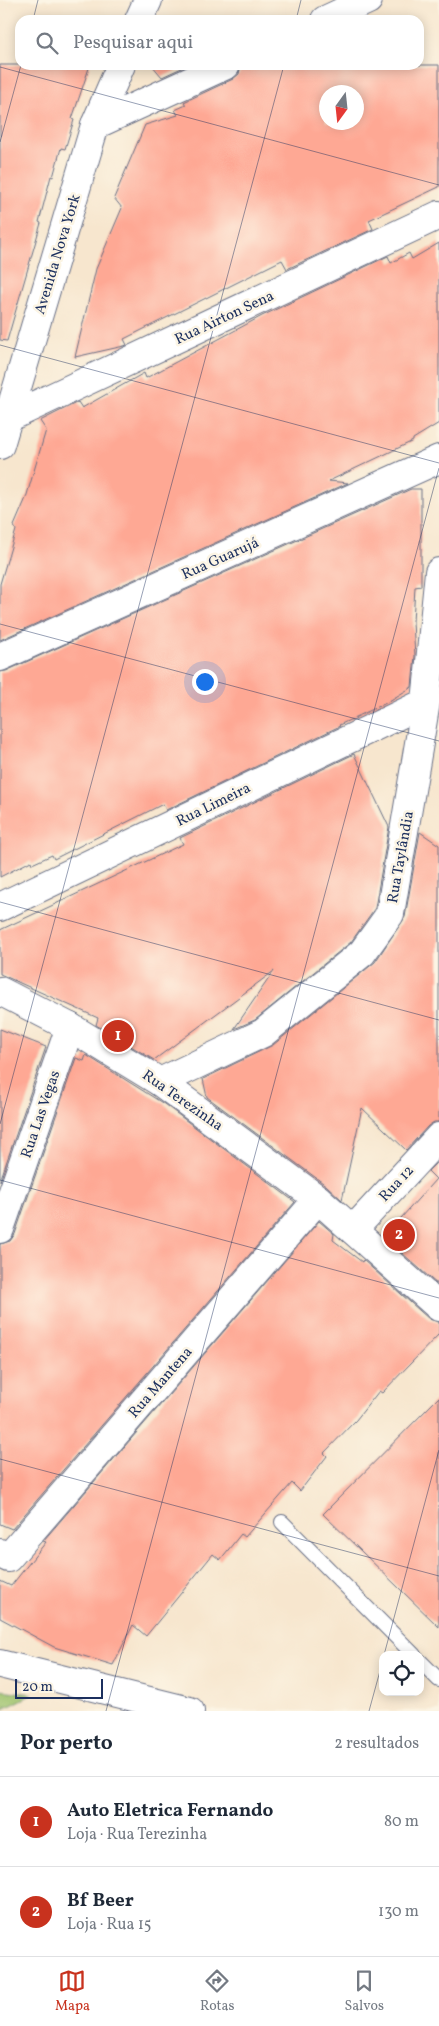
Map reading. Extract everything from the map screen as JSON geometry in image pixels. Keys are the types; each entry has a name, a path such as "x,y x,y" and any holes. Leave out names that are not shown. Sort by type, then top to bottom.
{"street":[{"path":"141,15 148,0"},
{"path":"335,15 368,0"},
{"name":"Avenida Nova York","path":"0,446 95,125 118,70"},
{"path":"95,125 215,70"},
{"name":"Rua Airton Sena","path":"8,418 439,215"},
{"name":"Rua Guarujá","path":"0,657 439,459"},
{"name":"Rua Taylândia","path":"160,1082 263,1033 362,953 390,914 432,707 439,572"},
{"name":"Rua Limeira","path":"0,907 432,707"},
{"name":"Rua Terezinha","path":"0,991 70,1028 160,1082 318,1199 439,1307"},
{"name":"Rua Las Vegas","path":"0,1229 70,1028"},
{"name":"Rua 12","path":"353,1230 439,1137"},
{"name":"Rua Mantena","path":"0,1553 8,1558 318,1199"},
{"path":"0,1664 190,1711"}],"lane":[{"path":"282,1522 410,1651"},
{"path":"424,1665 439,1680"}],"green space":[{"path":"0,1690 33,1694 0,1711"}],"building":[{"path":"0,65 15,65 15,70 88,70 72,119 74,120 65,149 61,148 53,177 51,176 39,222 41,223 7,341 0,340"},
{"path":"424,65 439,65 439,187 369,220 373,229 287,269 282,260 124,339 127,345 75,357 96,269 122,208 114,198 145,125 178,115 175,110 186,105 184,102 233,79 239,74 240,70 424,70"},
{"path":"156,70 177,70 162,77"},
{"path":"439,243 439,423 413,439 413,441 329,481 348,483 0,640 0,584 16,530 14,526 26,498 46,430 40,421 78,402 82,408 144,373 146,378 262,316 388,256 391,263 409,253 412,259"},
{"path":"411,489 421,489 421,586 415,587 413,622 415,656 412,687 384,704 340,726 166,810 163,804 54,859 52,855 32,864 31,861 0,877 0,672 6,671"},
{"path":"354,754 389,827 375,908 351,942 255,1020 234,1029 274,971 154,1060 96,1025 98,1018 0,974 0,930 183,844 180,838"},
{"path":"420,832 439,845 439,1122 434,1122 428,1126 406,1150 362,1108 342,1200 327,1186 207,1097 203,1079 273,1045 375,962 405,917"},
{"path":"0,1029 46,1047 0,1181"},
{"path":"86,1055 164,1104 295,1202 12,1529 0,1524 0,1244 10,1241 15,1234 76,1058 84,1061"},
{"path":"439,1160 439,1286 384,1237 436,1179 428,1171"},
{"path":"319,1221 334,1234 333,1240 362,1262 363,1260 429,1319 439,1322 439,1334 382,1393 379,1391 356,1420 324,1453 327,1456 300,1491 292,1483 245,1537 241,1534 220,1560 213,1554 146,1636 133,1625 113,1665 54,1647 0,1618 0,1581 11,1586 46,1542 43,1541"},
{"path":"439,1397 439,1627 323,1514"}],"place":[{"name":"Auto Eletrica Fernando","path":"118,1036"},
{"name":"Bf Beer","path":"399,1235"}]}
